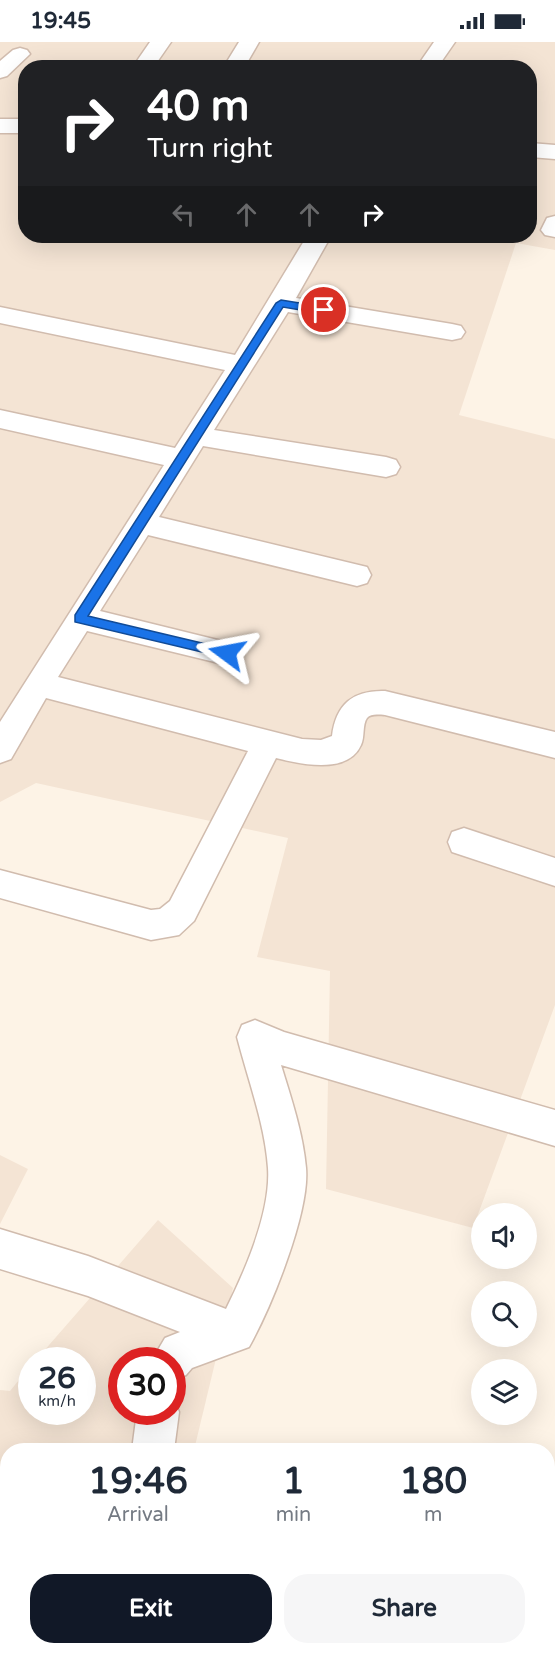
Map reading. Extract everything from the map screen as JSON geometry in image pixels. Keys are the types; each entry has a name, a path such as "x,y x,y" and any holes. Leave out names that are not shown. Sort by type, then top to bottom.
{"street":[{"path":"148,60 161,42"},
{"path":"238,60 249,42"},
{"path":"432,60 446,42"},
{"path":"0,72 20,54"},
{"path":"0,126 18,126"},
{"path":"537,151 555,152"},
{"path":"0,750 21,696 80,618 281,303 315,243"},
{"path":"281,303 452,332"},
{"path":"0,315 242,364"},
{"path":"0,419 181,459"},
{"path":"196,436 386,467"},
{"path":"141,523 357,576"},
{"path":"80,618 227,653"},
{"path":"21,696 268,743 302,752 336,752 347,741 349,721 354,710 367,702 385,703 555,745"},
{"path":"0,884 151,925 167,924 182,911 268,743"},
{"path":"464,842 555,872"},
{"path":"235,1333 282,1211 287,1185 287,1163 255,1037 281,1048 555,1128"},
{"path":"0,1249 88,1276 235,1333"},
{"path":"186,1349 235,1333"},
{"path":"154,1443 156,1425"}],"shaded area":[{"path":"0,42 555,42 555,250 516,243 459,415 555,439 555,1005 482,1203 471,1203 471,1227 326,1189 330,971 257,957 288,838 36,783 0,802"},
{"path":"0,1155 28,1169 0,1224"},
{"path":"158,1220 233,1288 196,1443 0,1443 0,1390 10,1391 18,1381 18,1425 96,1425 96,1347 47,1347"}],"route":[{"path":"227,653 80,618 281,303 324,310"}]}
